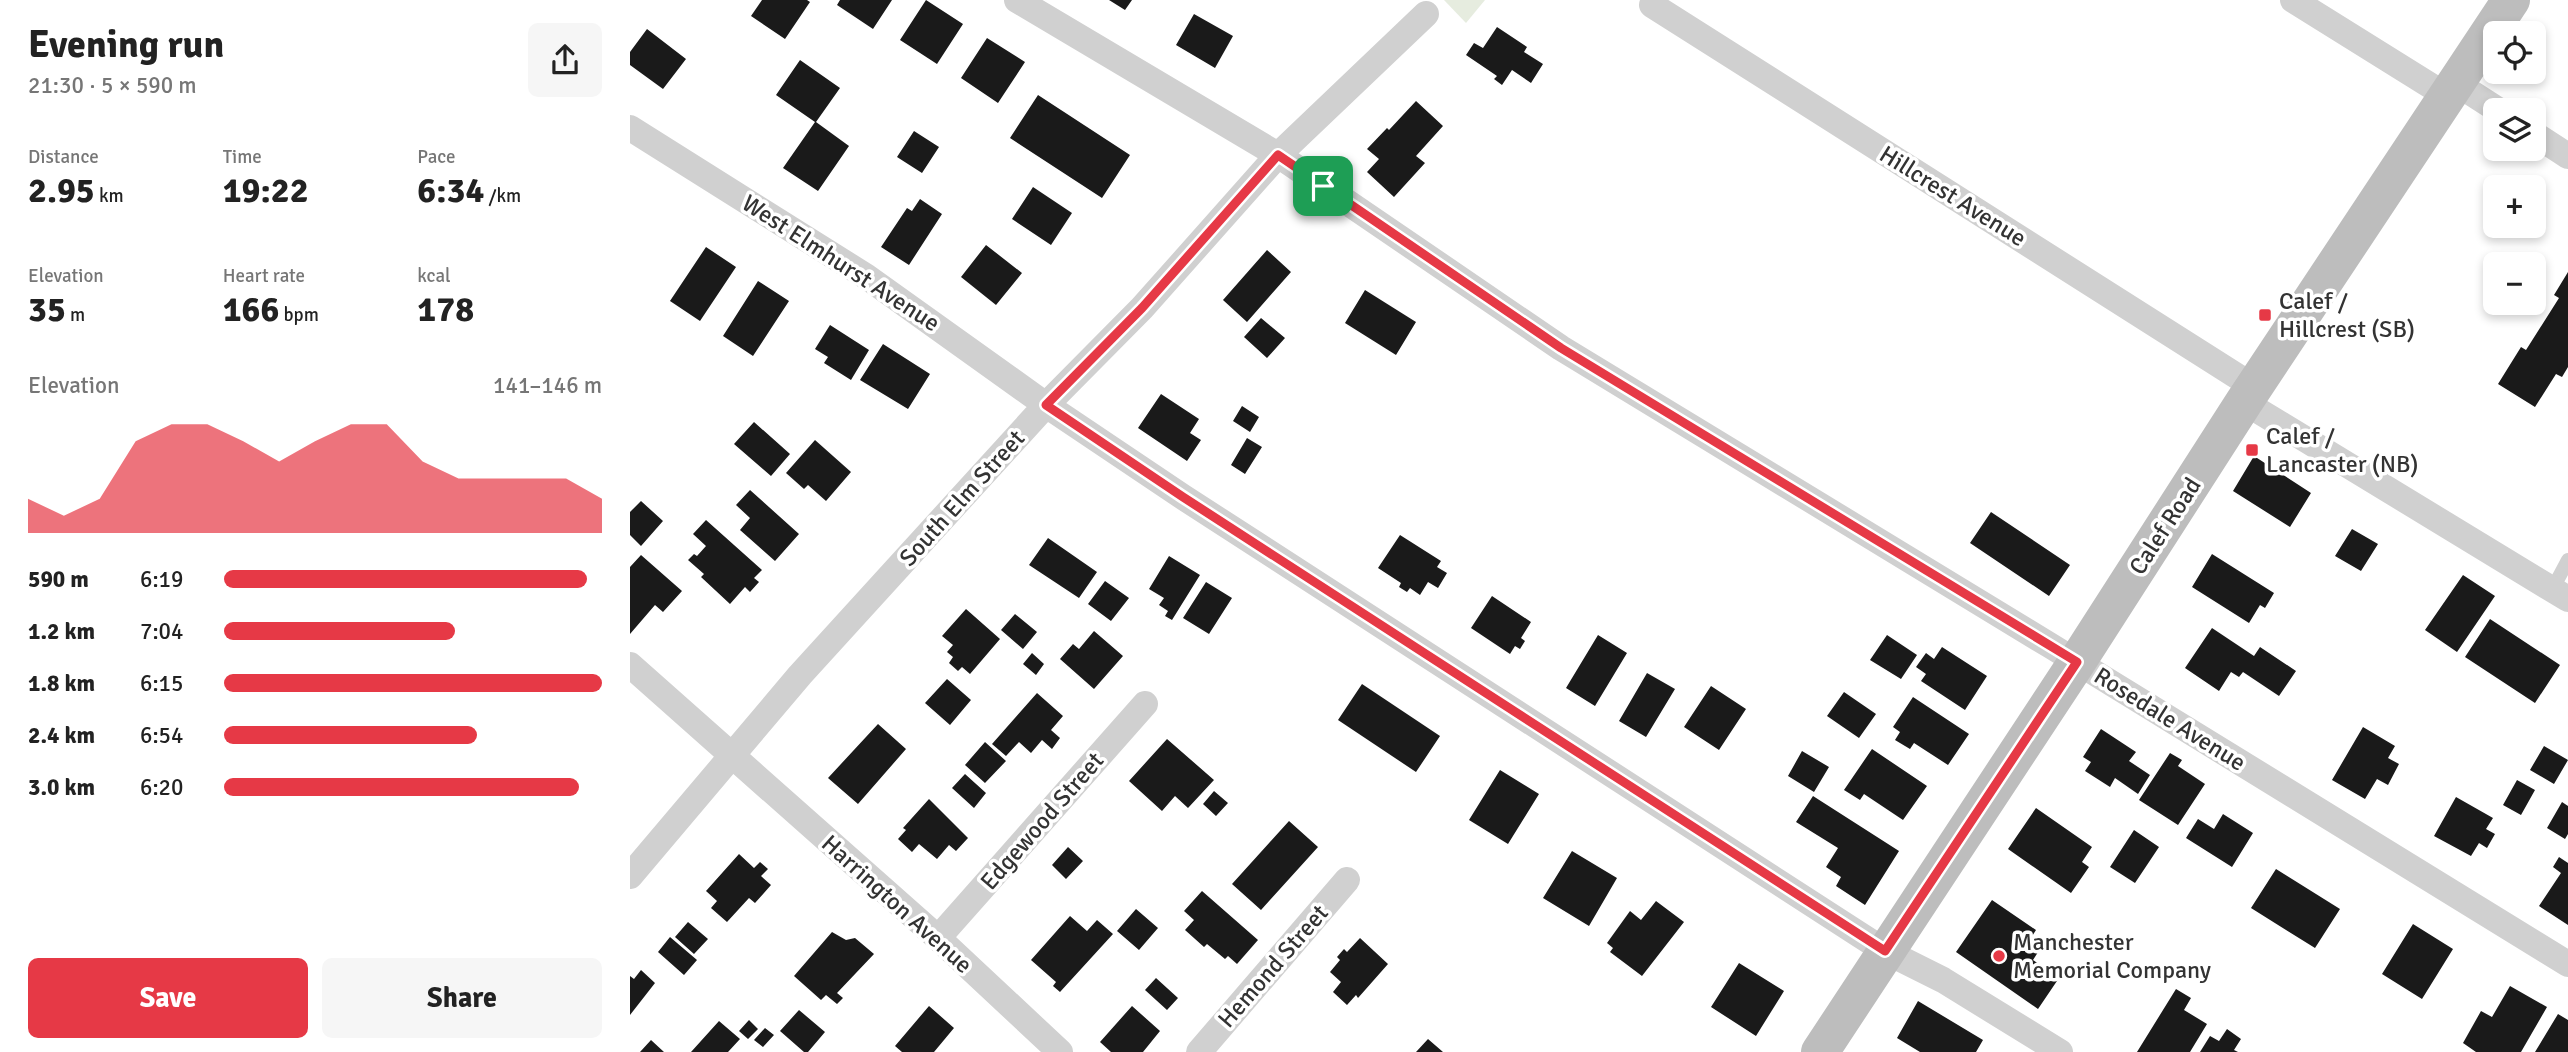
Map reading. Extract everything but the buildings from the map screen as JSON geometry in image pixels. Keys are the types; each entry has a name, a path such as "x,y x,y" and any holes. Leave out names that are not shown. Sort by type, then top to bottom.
{"main road":[{"name":"Calef Road","path":"1820,1052 2249,395 2511,0"}],"street":[{"name":"Rosedale Avenue","path":"1017,0 1278,155 1561,348 2568,964"},
{"path":"2293,0 2451,89 2483,103"},
{"name":"Hillcrest Avenue","path":"1652,5 2249,395 2560,594"},
{"name":"South Elm Street","path":"630,876 733,758 800,675 1046,405 1142,308 1278,155 1426,14"},
{"name":"West Elmhurst Avenue","path":"630,128 867,276 1046,405 1183,497 1885,951 1943,980 2060,1052"},
{"path":"2546,142 2568,156"},
{"name":"Harrington Avenue","path":"630,665 938,939 1060,1052"},
{"name":"Edgewood Street","path":"938,939 1145,704"},
{"name":"Hemond Street","path":"1199,1052 1347,880"}],"lane":[{"path":"2560,594 2568,560"}],"shaded area":[{"path":"1444,0 1485,0 1466,23"}],"place":[{"name":"Calef / Hillcrest (SB)","path":"2265,315"},
{"name":"Calef / Lancaster (NB)","path":"2252,450"},
{"name":"Manchester Memorial Company","path":"1999,956"}],"route":[{"path":"1278,155 1323,186 1561,348 2077,662 1885,951 1183,497 1046,405 1142,308 1278,155"}]}
